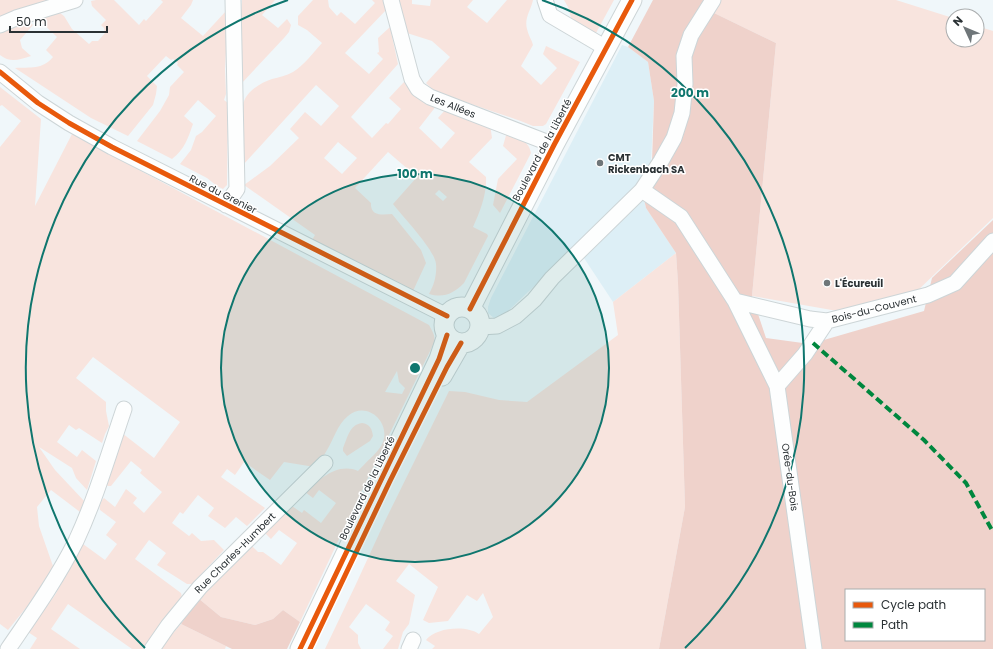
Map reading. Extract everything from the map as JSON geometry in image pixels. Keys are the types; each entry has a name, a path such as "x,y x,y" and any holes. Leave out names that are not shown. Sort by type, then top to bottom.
{"main road":[{"name":"Boulevard de la Liberté","path":"470,309 554,146 632,0"},
{"path":"465,307 470,309 478,316 480,327 473,339 452,331 454,309 465,307"},
{"name":"Boulevard de la Liberté","path":"300,649 452,331"},
{"name":"Boulevard de la Liberté","path":"310,649 447,366 452,331"}],"street":[{"path":"0,25 16,18 75,0"},
{"path":"226,205 237,189 233,0"},
{"name":"Les Allées","path":"391,0 412,79 418,89 430,97 554,146"},
{"path":"545,0 550,15 606,48"},
{"path":"480,327 497,326 516,316 534,300 552,278 642,190 674,138 682,113 684,56 691,35 713,0"},
{"name":"Rue du Grenier","path":"0,72 38,103 69,123 112,147 226,205 452,331"},
{"path":"642,190 681,217 735,301 777,386 805,354 827,321"},
{"name":"Bois-du-Couvent","path":"735,301 810,319 827,321 928,296 955,283 993,241"},
{"name":"Orée-du-Bois","path":"777,386 814,649"},
{"path":"8,649 49,590 76,541 98,490 124,409"},
{"name":"Rue Charles-Humbert","path":"152,649 168,626 200,587 325,463"}],"shaded area":[{"path":"0,0 53,0 0,18"},
{"path":"114,0 139,25 144,19 146,21 163,2 161,0 193,0 181,18 203,36 226,11 228,17 225,69 226,94 224,100 228,103 227,185 223,189 207,178 180,164 191,150 196,136 202,132 216,116 198,100 184,116 193,124 188,139 172,159 137,141 160,111 169,95 170,87 184,72 177,65 178,63 173,59 171,60 166,56 147,76 157,86 153,105 128,136 91,118 15,68 31,68 40,66 45,64 53,57 46,50 57,37 38,19 60,13 64,16 72,29 89,44 92,41 98,41 105,33 104,28 101,25 106,20 92,6 91,1"},
{"path":"242,0 275,0 262,15 278,28 287,19 291,25 289,32 284,38 241,84 240,30"},
{"path":"313,0 328,0 329,7 337,16 341,12 355,24 375,3 372,0 384,0 387,9 345,53 369,74 383,59 377,53 379,52 378,38 390,27 398,64 351,117 372,138 386,123 388,124 401,109 389,98 404,82 411,91 437,105 419,128 441,149 455,133 438,118 446,109 490,124 492,138 469,162 486,177 484,196 473,227 487,234 488,236 464,283 456,290 439,296 429,294 436,276 436,264 434,258 425,242 393,204 417,177 388,152 355,188 371,203 372,210 377,214 392,214 421,250 426,263 413,291 312,240 315,235 244,185 270,166 299,138 290,129 305,112 321,126 339,106 316,85 243,165 244,100 250,92 263,83 293,72 305,62 322,43 307,30 298,25 298,16","holes":["338,142 357,158 342,174 324,158","439,190 447,197 443,201 435,194"]},
{"path":"399,0 412,0 412,4 430,6 431,0 473,0 467,7 487,23 507,0 533,0 526,25 533,45 521,66 541,85 557,68 543,54 546,46 580,62 546,124 543,126 533,126 448,97 436,91 426,83 450,57 432,41 407,33"},
{"path":"564,0 614,0 596,33 572,21 568,7"},
{"path":"653,0 710,0 712,12 776,43 752,296 766,338 810,344 924,311 932,278 993,220 993,649 659,649 685,507 676,253 646,208 642,190 652,162 654,101 648,62 628,47"},
{"path":"720,0 896,0 945,15 945,48 985,48 985,28 993,31 993,218 913,295 843,312 752,296 776,43 712,12"},
{"path":"30,22 33,25 20,40 22,48 31,56 19,60 11,60 0,55 0,33"},
{"path":"622,45 628,47 648,62 654,101 651,162 646,180 506,313 494,318 488,313 491,298"},
{"path":"0,87 41,119 35,206 72,134 429,325 434,336 434,343 363,488 300,622 283,610 273,619 255,625 221,617 198,598 251,545 258,552 263,552 281,565 297,543 279,530 271,539 264,532 292,506 302,513 304,510 321,523 336,503 319,490 313,498 305,492 322,478 336,471 350,469 358,471 379,449 384,438 384,430 381,422 370,412 363,410 355,412 344,420 315,467 284,462 270,480 244,462 235,475 227,469 221,477 265,508 247,526 236,517 225,528 208,516 214,508 198,495 183,514 180,512 172,523 189,536 192,533 201,541 214,540 224,550 192,584 187,584 157,565 166,553 149,540 135,559 181,593 182,597 145,649 132,649 68,604 51,629 80,649 30,649 37,638 28,632 55,595 83,544 105,560 117,544 106,535 116,522 100,510 100,505 103,499 104,498 115,507 126,489 137,498 133,503 144,513 162,492 140,473 142,470 131,461 111,486 105,484 122,433 154,458 180,422 93,357 76,378 106,402 109,426 102,443 79,428 76,430 69,425 57,442 77,457 82,450 96,461 87,490 76,478 72,468 39,447 55,470 86,503 80,512 51,490 37,507 39,526 54,569 38,593 8,630 0,624 0,147 21,121 2,105 0,106","holes":["397,371 399,382 405,388 402,394 385,392"]},
{"path":"507,132 525,142 531,153 500,213 493,205 498,179 517,159 503,146"},
{"path":"643,195 646,208 676,253 613,302 582,255"},
{"path":"676,253 685,507 659,649 432,649 435,646 426,640 437,632 452,629 467,629 479,634 493,617 483,593 477,601 467,595 448,621 429,623 423,620 438,587 409,564 396,581 415,595 409,624 403,632 398,649 383,649 393,636 385,630 390,622 366,604 349,627 358,635 358,643 361,649 325,649 385,521 449,391 465,392 499,400 527,402 618,335 613,302"},
{"path":"362,423 367,424 370,427 373,436 370,441 347,456 343,451 343,448 348,436 354,426"},
{"path":"198,598 221,617 255,625 273,619 283,610 300,622 287,649 232,649 181,624"},
{"path":"181,624 226,646 225,649 159,649"}],"marked path":[{"path":"813,343 924,440 966,483 993,532"}],"cycle path":[{"path":"470,309 554,145 632,0"},
{"path":"0,72 38,103 69,123 112,147 447,316"},
{"path":"300,649 439,359 447,335"},
{"path":"310,649 390,481 447,367 461,343"}],"place":[{"name":"CMT Rickenbach SA","path":"600,163"},
{"name":"L'Écureuil","path":"827,283"}]}
